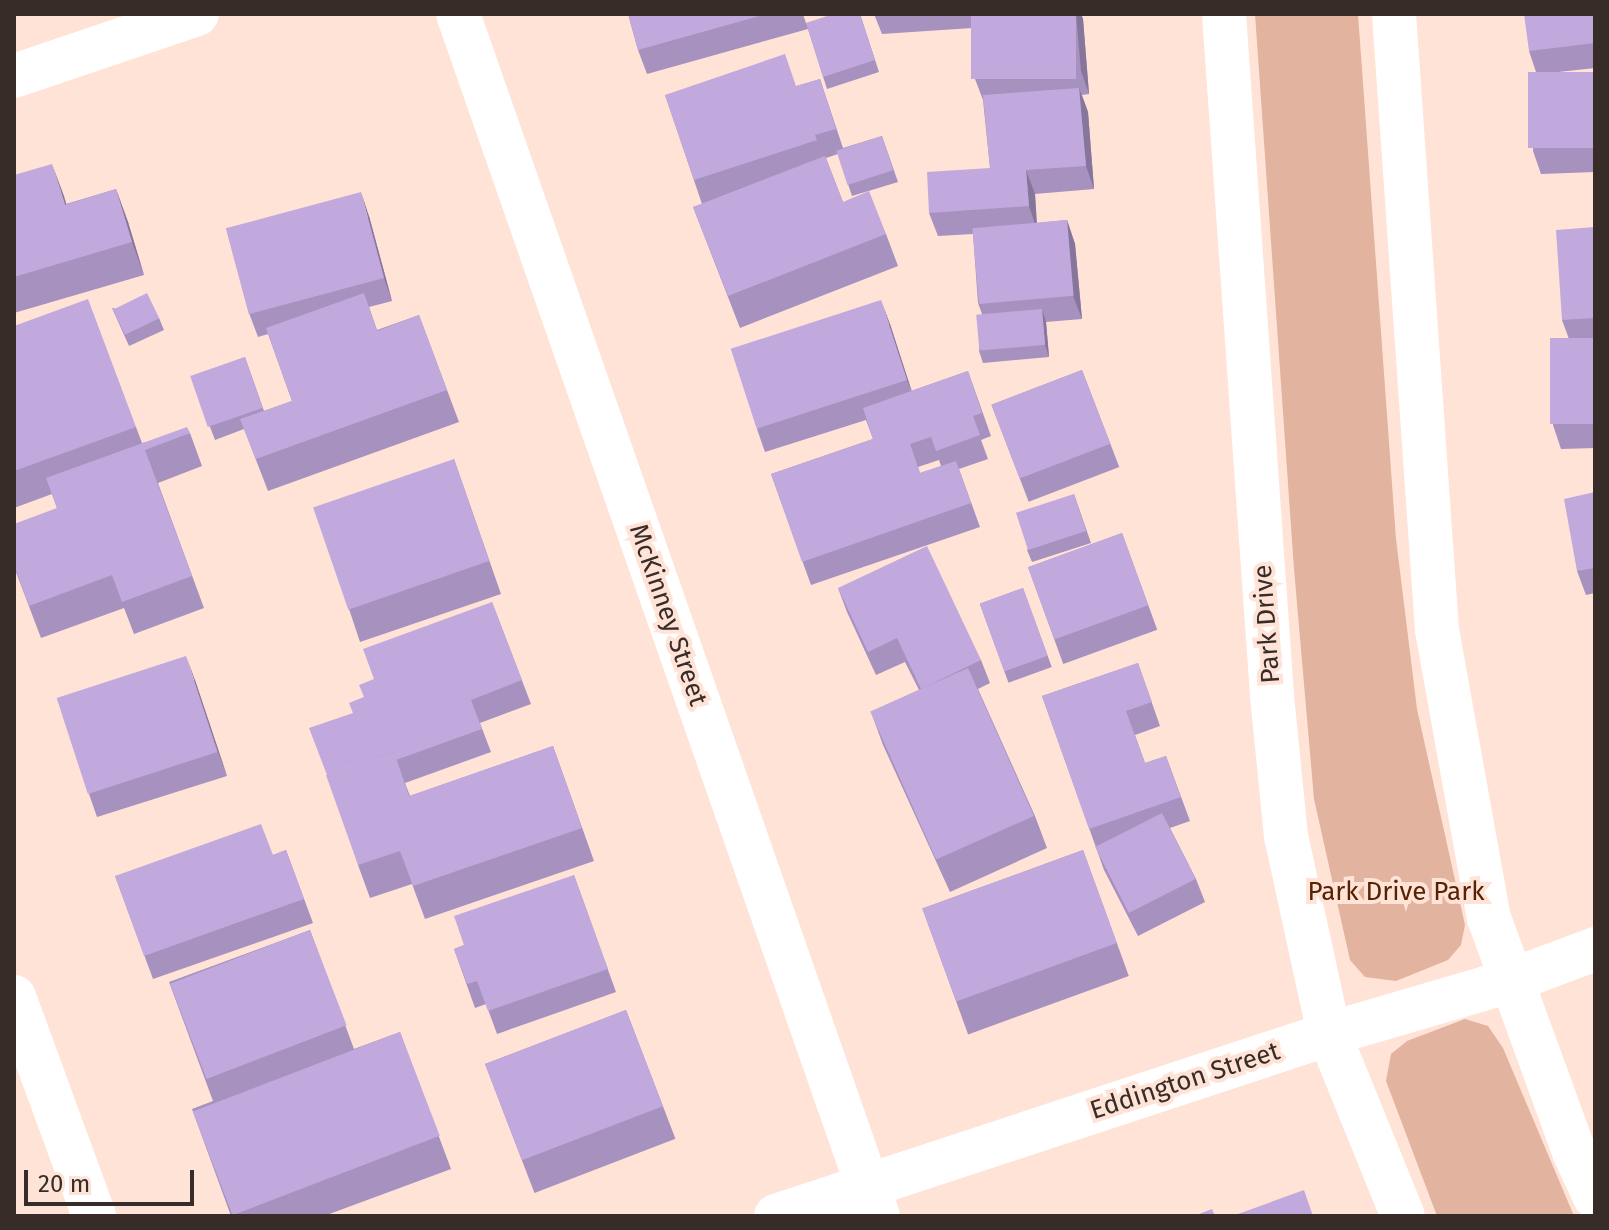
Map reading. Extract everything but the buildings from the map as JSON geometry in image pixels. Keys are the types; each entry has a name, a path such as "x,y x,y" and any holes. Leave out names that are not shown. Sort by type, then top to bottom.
{"street":[{"path":"14,76 197,14"},
{"name":"McKinney Street","path":"458,14 873,1200"},
{"name":"Park Drive","path":"1224,14 1272,696 1286,836 1329,1034 1403,1216"},
{"path":"1394,14 1437,630 1489,918 1510,981 1595,1197"},
{"name":"Eddington Street","path":"776,1216 873,1200 1329,1034 1510,981 1595,949"},
{"path":"14,997 94,1216"}],"green space":[{"name":"Park Drive Park","path":"1255,14 1358,14 1396,539 1417,709 1465,925 1461,945 1448,960 1396,981 1365,977 1350,960 1314,799 1294,569"},
{"path":"1465,1019 1488,1026 1503,1048 1574,1216 1437,1216 1386,1081 1391,1054 1407,1041"}]}
